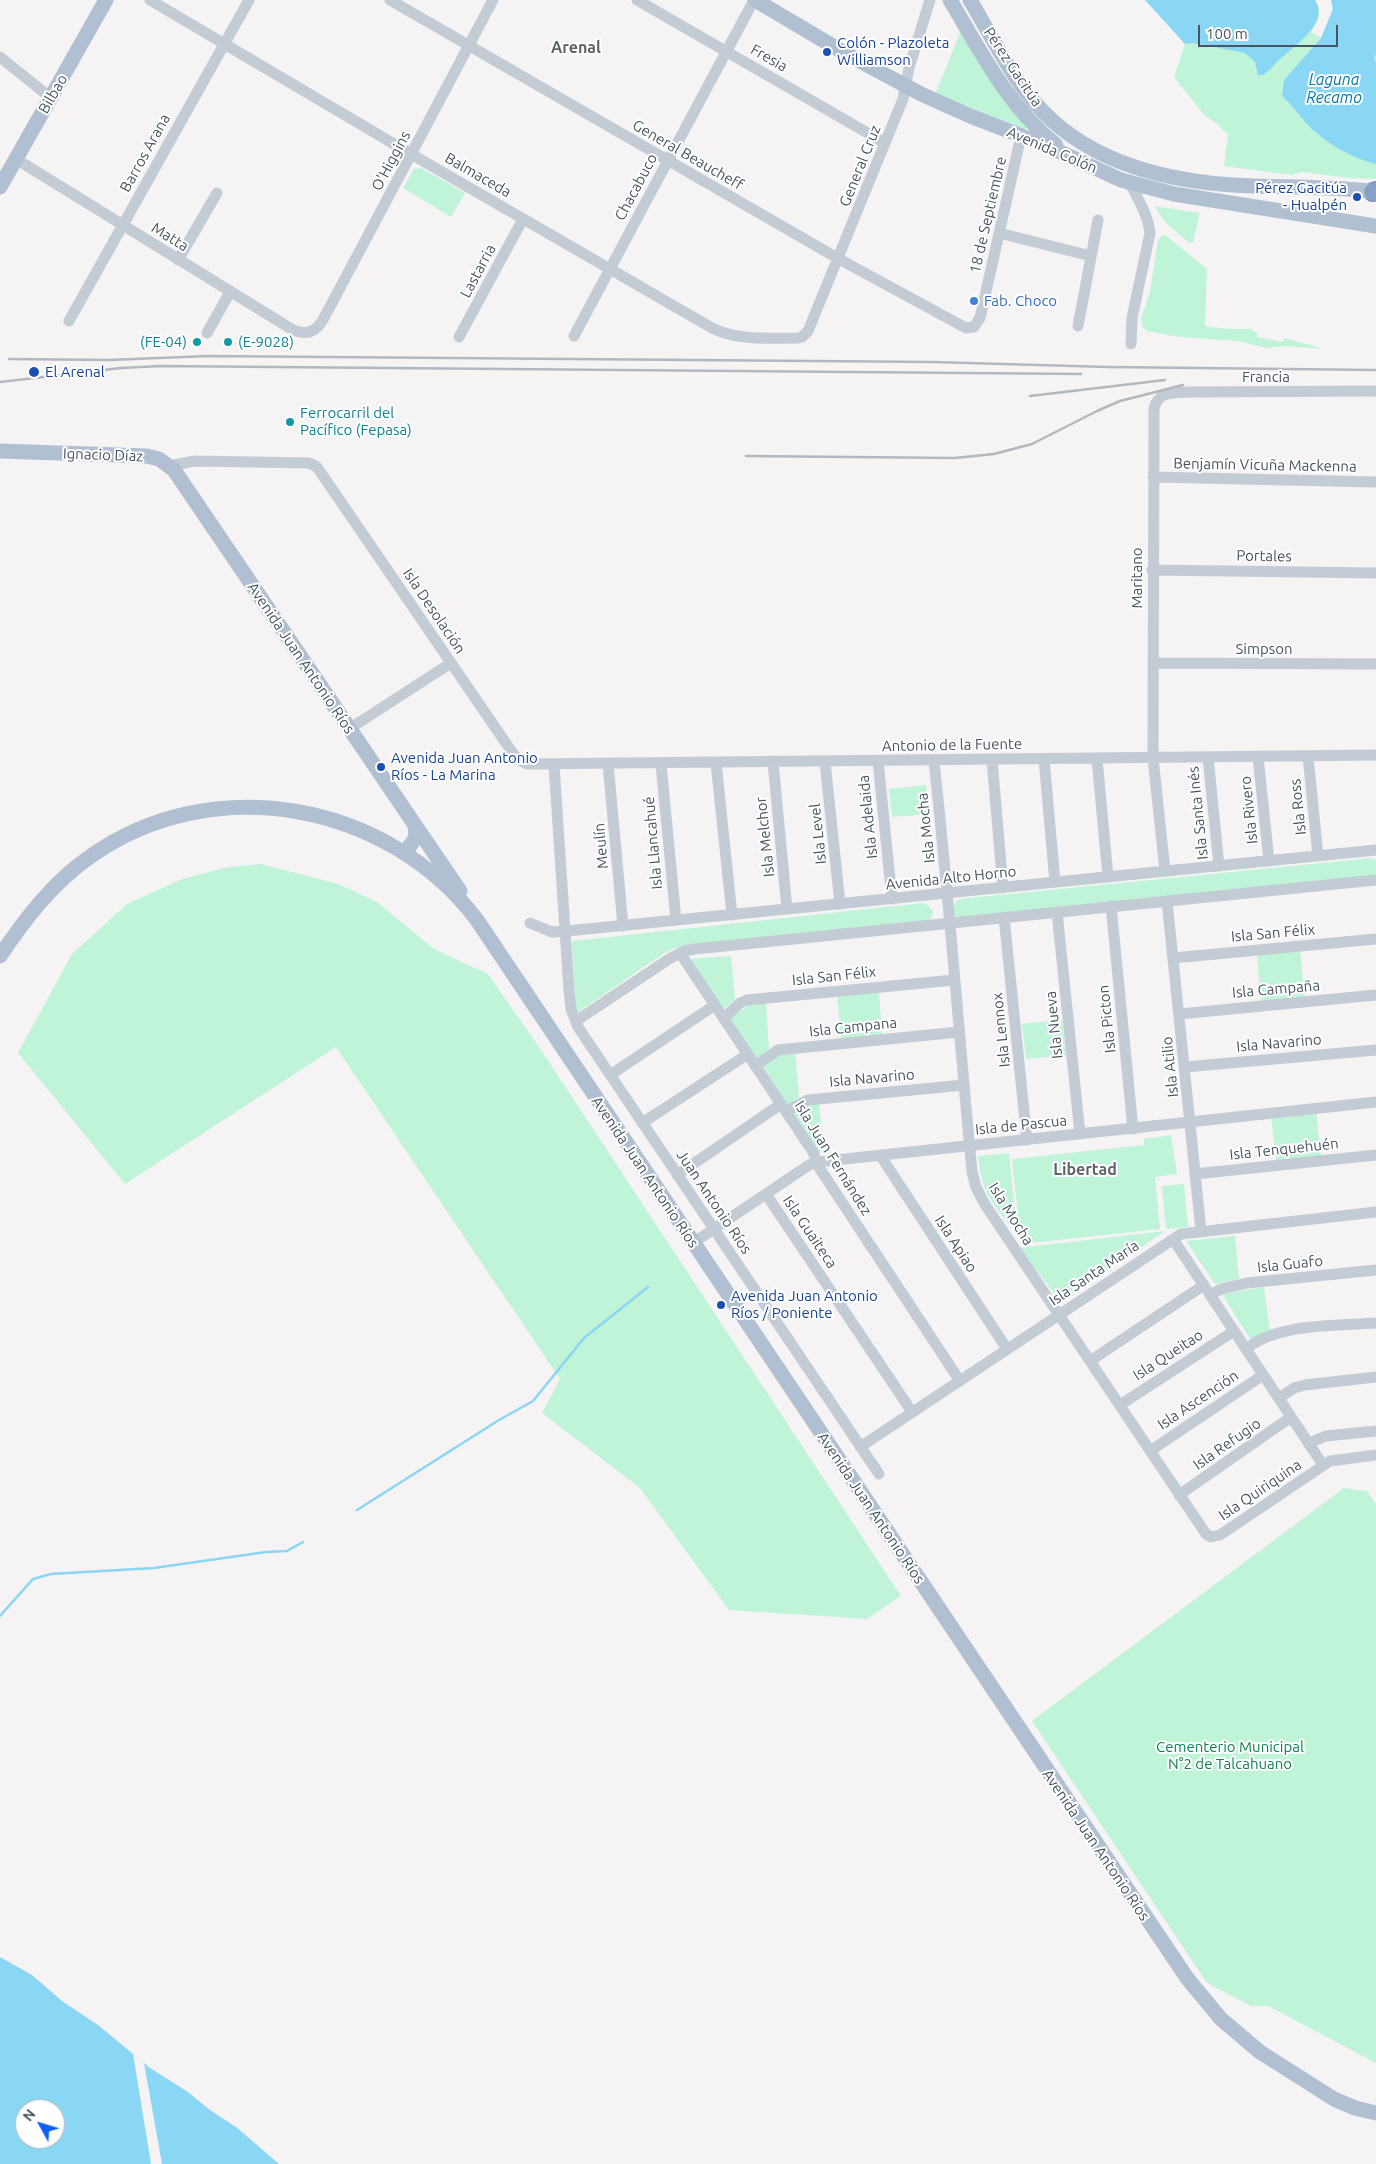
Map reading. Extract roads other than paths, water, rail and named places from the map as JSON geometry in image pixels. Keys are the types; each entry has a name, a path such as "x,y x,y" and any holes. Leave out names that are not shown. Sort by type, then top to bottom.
{"main road":[{"name":"Bilbao","path":"0,187 106,0"},
{"name":"Avenida Colón","path":"754,0 905,86 954,109 1130,183 1149,188 1376,226"},
{"name":"Pérez Gacitúa","path":"950,0 996,77 1019,109 1043,134 1080,161"},
{"name":"Pérez Gacitúa","path":"970,0 1020,83 1037,105 1067,133 1091,149 1113,159"},
{"name":"Avenida Colón","path":"1113,159 1150,172 1200,182 1231,185 1330,187 1375,192"},
{"name":"Ignacio Díaz","path":"0,451 141,456 159,459 169,466"},
{"name":"Avenida Juan Antonio Ríos","path":"169,466 185,484 349,729 458,887 477,920 1177,1964 1209,2006 1231,2029 1260,2052 1334,2099 1347,2105 1376,2113"},
{"path":"0,956 43,899 78,865 103,848 130,833 188,813 235,807 284,808 320,816 355,827 405,853 451,889 477,920"},
{"path":"405,853 416,837 415,825"},
{"name":"Avenida Juan Antonio Ríos","path":"1292,2072 1376,2104"}],"street":[{"name":"Balmaceda","path":"150,0 411,154 718,331 751,338 802,338"},
{"name":"Barros Arana","path":"69,321 249,0"},
{"name":"General Beaucheff","path":"390,0 839,259 963,327 974,327"},
{"name":"O'Higgins","path":"310,332 317,328 324,318 493,0"},
{"name":"Fresia","path":"637,0 885,143"},
{"name":"Chacabuco","path":"574,336 754,0"},
{"name":"General Cruz","path":"802,338 808,331 839,259 903,100 905,86 930,0"},
{"path":"0,56 51,98"},
{"name":"18 de Septiembre","path":"974,327 980,318 1022,136"},
{"name":"Matta","path":"16,159 293,330 302,333 310,332"},
{"path":"1130,183 1142,203 1148,221 1150,239 1132,318 1131,344"},
{"path":"1142,203 1143,194 1149,188"},
{"path":"178,260 217,193"},
{"name":"Lastarria","path":"460,337 523,219"},
{"path":"1078,326 1098,220"},
{"path":"1000,233 1091,256"},
{"path":"207,333 230,292"},
{"name":"Francia","path":"1157,399 1165,394 1192,392 1376,391"},
{"name":"Maritano","path":"1153,758 1153,478 1154,409 1157,399"},
{"name":"Isla Desolación","path":"169,466 195,461 309,463 321,471 512,752 518,760 527,764"},
{"name":"Benjamín Vicuña Mackenna","path":"1153,478 1376,482"},
{"name":"Portales","path":"1152,570 1376,573"},
{"path":"349,729 451,662"},
{"name":"Simpson","path":"1153,663 1376,664"},
{"name":"Antonio de la Fuente","path":"527,764 1376,755"},
{"name":"Isla Ross","path":"1308,756 1318,856"},
{"name":"Isla Santa Inés","path":"1208,757 1219,866"},
{"name":"Isla Rivero","path":"1258,757 1269,861"},
{"path":"1153,758 1165,871"},
{"path":"1097,759 1108,877"},
{"path":"992,760 1003,888"},
{"path":"1044,760 1055,882"},
{"name":"Isla Adelaida","path":"878,761 892,899"},
{"name":"Isla Mocha","path":"934,761 970,1146 974,1180 979,1195 1204,1532 1211,1537"},
{"name":"Isla Melchor","path":"773,762 787,909"},
{"name":"Isla Level","path":"826,762 840,904"},
{"path":"716,763 732,915"},
{"name":"Meulín","path":"608,764 623,926"},
{"name":"Isla Llancahué","path":"661,764 676,920"},
{"path":"554,765 567,931"},
{"name":"Avenida Alto Horno","path":"530,923 552,932 567,931 1376,850"},
{"path":"576,1021 680,953 709,947 1376,880"},
{"name":"Isla Atilio","path":"1168,901 1201,1231"},
{"name":"Isla Picton","path":"1111,906 1133,1129"},
{"name":"Isla Nueva","path":"1057,912 1080,1134"},
{"name":"Isla Lennox","path":"1004,917 1027,1140"},
{"name":"Juan Antonio Ríos","path":"567,931 565,944 569,990 576,1021 642,1123 879,1474"},
{"name":"Isla San Félix","path":"1173,958 1376,939"},
{"name":"Isla Juan Fernández","path":"680,953 813,1152 820,1170 960,1380"},
{"name":"Isla San Félix","path":"724,1018 740,1003 747,1000 954,980"},
{"name":"Isla Campaña","path":"1179,1014 1376,995"},
{"path":"610,1075 715,1005"},
{"name":"Isla Campana","path":"756,1066 778,1050 959,1032"},
{"name":"Isla Navarino","path":"1184,1066 1376,1050"},
{"path":"642,1123 748,1054"},
{"name":"Isla Navarino","path":"677,1175 784,1108 808,1100 964,1085"},
{"name":"Isla de Pascua","path":"693,1243 817,1162 1376,1102"},
{"name":"Isla Apiao","path":"880,1155 1007,1349"},
{"name":"Isla Tenquehuén","path":"1196,1174 1376,1155"},
{"name":"Isla Guaiteca","path":"766,1194 912,1412"},
{"name":"Isla Santa María","path":"860,1447 1181,1234 1376,1212"},
{"path":"1173,1239 1323,1465"},
{"name":"Isla Guafo","path":"1090,1361 1207,1290 1376,1270"},
{"path":"1246,1349 1260,1339 1286,1330 1376,1323"},
{"name":"Isla Queitao","path":"1120,1406 1234,1330"},
{"name":"Isla Ascención","path":"1150,1451 1263,1374"},
{"path":"1278,1398 1294,1388 1305,1385 1376,1377"},
{"name":"Isla Refugio","path":"1179,1495 1291,1417"},
{"name":"Isla Quiriquina","path":"1309,1443 1326,1436 1376,1431"},
{"name":"Isla Quiriquina","path":"1211,1537 1220,1535 1323,1465 1335,1460 1376,1455"}],"water":[{"path":"1145,0 1315,0 1318,17 1301,41 1263,75 1258,75 1255,62 1245,53 1193,43 1185,44"},
{"name":"Laguna Recamo","path":"1331,0 1376,0 1376,53 1374,59 1376,62 1376,164 1341,150 1325,140 1311,128 1282,96 1284,80 1321,38 1333,9"},
{"path":"0,1957 32,1975 62,2001 98,2025 150,2068 188,2092 210,2110 236,2127 279,2164 0,2164"}],"waterway":[{"path":"357,1510 499,1420 533,1401 584,1338 648,1287"},
{"path":"0,1616 33,1579 51,1574 154,1568 266,1552 287,1551 303,1542"}],"railway":[{"path":"9,359 109,360 208,356 933,362 1108,367 1376,370"},
{"path":"0,382 121,368 160,366 1081,374"},
{"path":"1030,396 1165,380"},
{"path":"746,456 955,458 994,454 1032,444 1120,401 1183,385"}],"place":[{"name":"Colón - Plazoleta Williamson","path":"827,52"},
{"name":"Pérez Gacitúa - Hualpén","path":"1357,197"},
{"name":"Fab. Choco","path":"974,301"},
{"name":"(FE-04)","path":"197,342"},
{"name":"(E-9028)","path":"228,342"},
{"name":"El Arenal","path":"34,372"},
{"name":"Ferrocarril del Pacífico (Fepasa)","path":"290,422"},
{"name":"Avenida Juan Antonio Ríos - La Marina","path":"381,767"},
{"name":"Avenida Juan Antonio Ríos / Poniente","path":"721,1305"}],"district":[{"name":"Arenal","path":"576,48"},
{"name":"Libertad","path":"1085,1170"}],"park label":[{"name":"Cementerio Municipal N°2 de Talcahuano","path":"1230,1756"}]}
